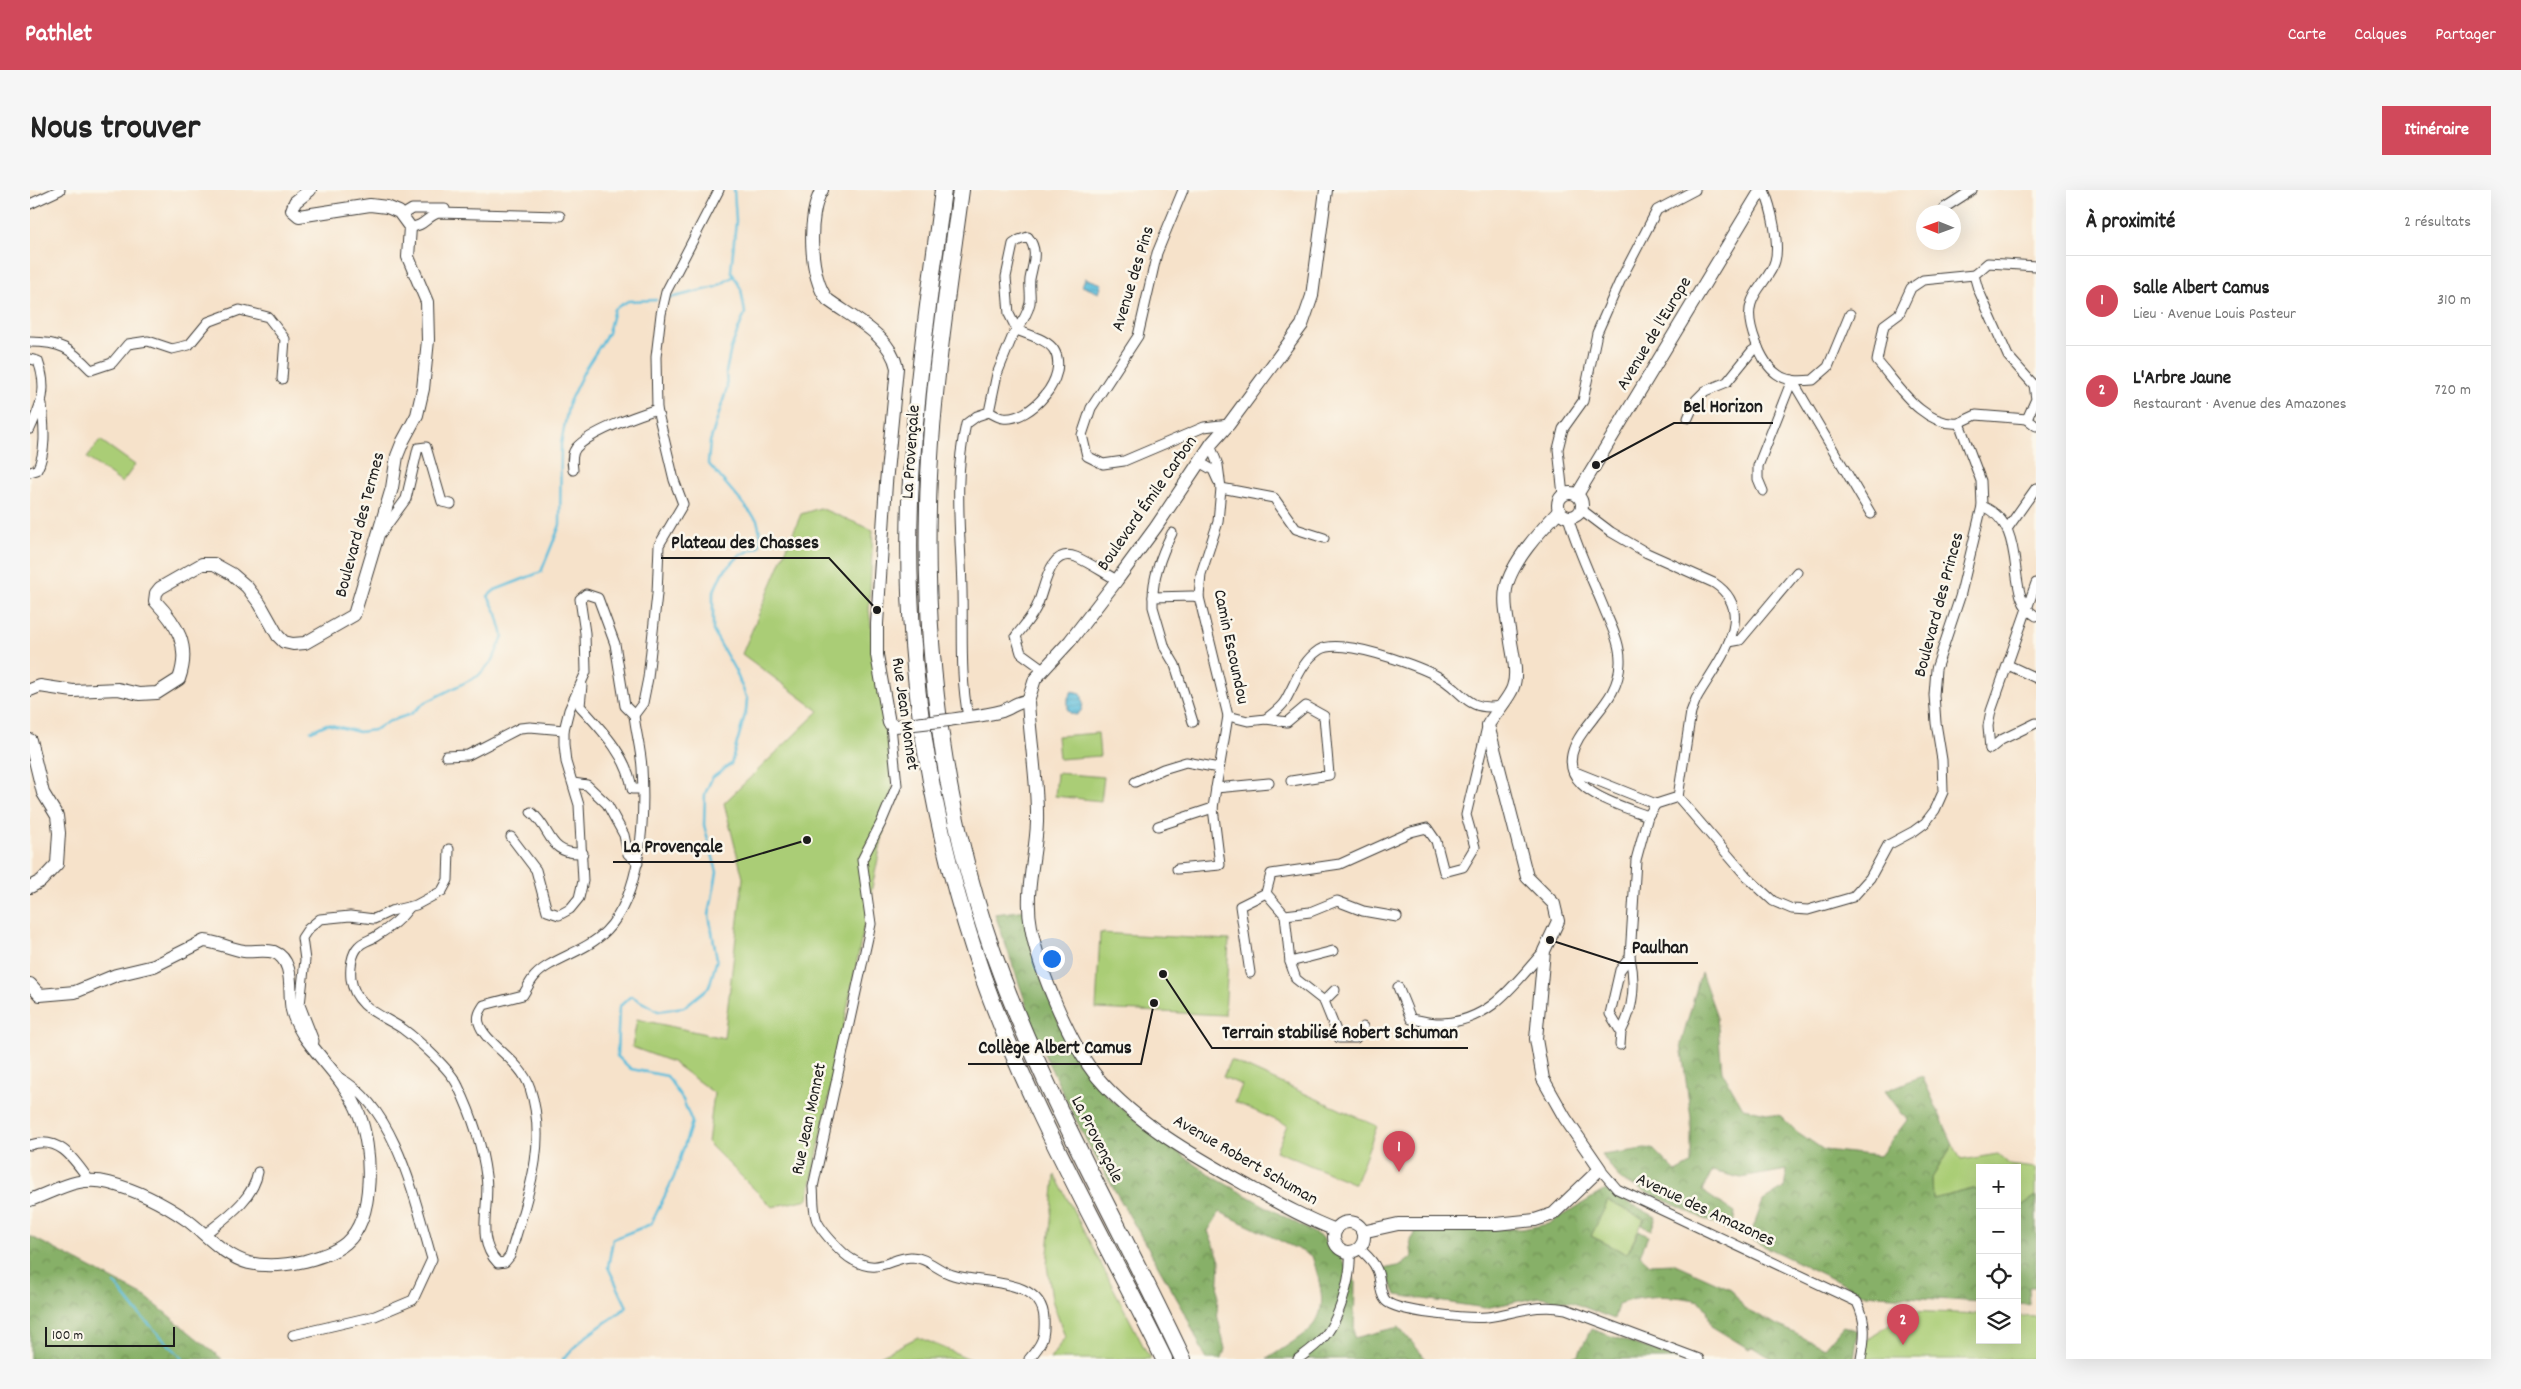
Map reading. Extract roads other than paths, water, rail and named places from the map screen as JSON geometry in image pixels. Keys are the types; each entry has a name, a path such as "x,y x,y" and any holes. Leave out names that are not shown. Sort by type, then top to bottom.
{"highway":[{"name":"La Provençale","path":"943,190 914,431 910,523 910,582 915,669 937,815 983,977 1014,1052 1044,1120 1164,1359"},
{"name":"La Provençale","path":"961,190 932,435 928,505 927,579 932,666 954,810 972,884 1000,973 1032,1053 1062,1120 1151,1290 1184,1359"}],"street":[{"path":"30,204 60,190"},
{"path":"310,190 295,202 292,210 299,216 370,205 387,207 402,215 410,227 422,225 432,215 439,213 560,216"},
{"path":"634,715 643,703 648,678 659,545 683,504 674,480 657,409 656,357 663,301 719,190"},
{"name":"Rue Jean Monnet","path":"822,190 816,201 812,223 814,270 820,292 884,341 895,358 897,368 886,483 877,617 878,664 887,720 891,726 897,785 881,823 862,860 871,924 813,1187 816,1219 838,1247 852,1260 868,1266 886,1265 911,1257 923,1259 952,1275 1011,1284 1032,1294 1044,1312 1045,1335 1029,1359"},
{"name":"Avenue des Pins","path":"1183,190 1157,253 1138,336 1091,408 1082,435 1087,456 1104,464 1124,461 1204,427 1228,424"},
{"name":"Boulevard Émile Carbon","path":"1028,701 1031,688 1043,669 1070,641 1117,580 1156,527 1210,445 1228,424 1302,325 1312,296 1326,190"},
{"path":"1648,816 1587,791 1578,782 1573,771 1572,753 1577,741 1613,694 1620,664 1617,640 1559,501 1563,495 1558,449 1563,429 1583,400 1597,333 1658,210 1695,190"},
{"path":"1762,190 1772,212 1776,262 1750,305 1750,316 1758,347 1777,374 1792,380 1814,380 1828,367 1850,314"},
{"name":"Avenue de l'Europe","path":"1577,495 1762,190"},
{"path":"1949,205 1972,190"},
{"path":"402,215 412,210 426,208 529,210"},
{"name":"Boulevard des Termes","path":"30,690 40,686 72,691 110,688 139,694 157,692 179,679 184,660 184,646 172,618 156,601 156,594 166,584 202,564 214,564 232,574 247,587 260,604 278,636 284,642 305,643 354,615 360,602 375,540 392,488 397,456 417,415 423,389 428,317 427,302 408,256 410,227"},
{"path":"968,717 961,651 963,617 958,470 966,424 977,416 989,412 1003,418 1016,416 1037,406 1050,389 1056,373 1055,351 1047,342 1016,330 1009,314 1006,278 1013,244 1028,237 1034,245 1035,258 1030,280 1030,304 1016,330 997,374 989,412"},
{"path":"2036,266 1988,263 1974,275 1923,280 1911,288 1899,314 1884,325 1877,361 1922,412 1940,421 1959,423 1976,415 2027,419 2036,426"},
{"path":"1974,275 1978,289 2008,356 2034,385 2036,399 2027,419"},
{"path":"30,342 54,342 76,354 91,370 112,363 128,344 148,341 172,349 189,345 208,322 240,310 268,317 285,339 282,379"},
{"path":"1688,418 1696,400 1705,391 1728,382 1752,350 1758,347"},
{"path":"30,359 38,361 44,377 42,404 45,430 42,462 37,470 30,472"},
{"path":"1762,491 1758,479 1758,466 1792,380"},
{"path":"1792,380 1871,514"},
{"path":"30,429 42,404"},
{"path":"573,470 572,459 576,448 606,428 657,409"},
{"name":"Boulevard des Princes","path":"1678,797 1747,877 1773,902 1792,909 1808,910 1853,897 1862,889 1888,845 1926,823 1935,810 1943,792 1942,760 1934,695 1936,669 1960,596 1982,506 1981,481 1959,423"},
{"name":"Camin Escoundou","path":"1210,445 1218,465 1221,488 1218,522 1201,574 1199,597 1228,716 1248,722 1266,719 1286,722 1306,706 1324,716 1329,775 1291,781"},
{"path":"375,540 406,499 418,448 426,447 442,502 451,504"},
{"path":"1199,462 1213,470 1221,488 1274,498 1296,529 1324,538"},
{"path":"2007,528 2036,488"},
{"path":"1250,973 1240,906 1266,893 1271,874 1340,864 1411,832 1427,828 1436,841 1444,872 1463,868 1475,848 1466,815 1488,725 1513,688 1514,673 1506,589 1512,572 1543,526 1564,514 1576,516 1582,510 1582,502 1577,495 1570,493 1563,495"},
{"path":"1982,506 1990,509 2007,528 2014,551 2021,594 2026,609 2036,616"},
{"path":"1582,510 1611,532 1647,553 1724,590 1730,597 1736,617 1736,626 1729,642 1696,699 1691,712 1678,797 1656,804 1648,816 1636,860 1630,957 1635,979 1628,1019 1621,1032 1620,1045"},
{"path":"1172,534 1164,549 1153,585 1153,607 1165,648 1174,665 1193,722"},
{"path":"1043,669 1021,653 1016,636 1036,608 1049,569 1058,560 1066,556 1076,557 1117,580"},
{"path":"1729,642 1740,640 1797,572"},
{"path":"2036,583 1991,711 1988,726 1990,749 2001,740 2036,723"},
{"path":"409,908 394,924 360,945 351,967 355,992 374,1013 414,1038 438,1060 457,1082 478,1132 483,1156 487,1179 484,1217 486,1244 490,1256 498,1263 505,1262 510,1256 532,1179 538,1138 536,1115 527,1080 522,1070 484,1032 479,1024 480,1012 484,1005 523,995 535,976 546,968 581,951 607,931 626,902 638,863 642,789 641,756 634,715 625,706 619,661 605,613 598,598 586,594 580,599 585,633 586,672 564,730 566,762 579,804 583,853 583,881 579,898 570,909 559,915 547,911 536,870 511,836"},
{"path":"1153,597 1199,597"},
{"path":"1266,719 1284,702 1297,675 1319,650 1337,645 1355,647 1435,674 1454,686 1470,703 1486,708 1500,706"},
{"path":"2008,666 2036,678"},
{"path":"582,680 580,706 608,737 630,777 632,789 642,789"},
{"path":"891,726 949,720 1001,711 1022,701 1028,701"},
{"name":"Avenue Robert Schuman","path":"1028,701 1037,807 1036,836 1028,896 1030,926 1044,976 1082,1055 1113,1094 1181,1146 1294,1212 1336,1230"},
{"path":"1177,869 1220,865 1213,808 1228,716"},
{"name":"Avenue des Amazones","path":"1488,725 1527,877 1554,904 1558,921 1544,951 1536,1039 1543,1079 1565,1118 1600,1169 1617,1189 1857,1302 1864,1315 1866,1328 1861,1359"},
{"path":"446,756 468,755 520,728 564,730"},
{"path":"30,887 50,873 57,864 58,852 57,816 43,793 31,745"},
{"path":"1135,782 1163,769 1186,762 1219,768"},
{"path":"1573,771 1656,804"},
{"path":"574,783 587,785 607,804 624,835 628,854 638,863"},
{"path":"1216,788 1269,783"},
{"path":"1158,826 1213,808"},
{"path":"530,812 561,851 570,854 583,853"},
{"path":"313,1047 314,1041 300,1005 305,960 302,938 308,929 320,919 350,916 374,919 391,911 409,908 442,891 448,880 448,849"},
{"path":"1266,893 1285,915 1290,962 1296,979 1324,1001 1339,1038 1356,1038 1363,1027"},
{"path":"1285,915 1310,912 1338,901 1363,911 1398,916"},
{"path":"30,984 40,995 75,992 116,975 154,966 204,941 243,951 274,952 285,962 289,973 290,997 295,1022 313,1047 340,1078 360,1116 368,1166 366,1203 362,1219 346,1242 321,1257 296,1263 259,1265 234,1257 167,1207 109,1183 89,1180 74,1181 30,1200"},
{"path":"1290,962 1333,951"},
{"path":"1398,988 1411,1018 1441,1024 1469,1018 1493,1006 1544,951"},
{"path":"1621,1032 1610,1014 1620,970 1630,957"},
{"path":"1324,1001 1335,990"},
{"path":"293,1335 375,1316 413,1300 432,1259 404,1164 372,1107 349,1083 340,1078"},
{"path":"30,1145 37,1142 54,1142 69,1155 89,1180"},
{"path":"1362,1232 1398,1224 1496,1224 1535,1220 1553,1214 1600,1169"},
{"path":"204,1235 249,1194 256,1184 258,1172"},
{"path":"1298,1359 1323,1338 1338,1313 1354,1250 1363,1240 1362,1232 1356,1225 1347,1223 1336,1230 1334,1235 1336,1245 1340,1249 1354,1250 1377,1269 1383,1296 1393,1306 1486,1317 1530,1307 1552,1306 1566,1309 1699,1359"}],"water":[{"path":"1085,278 1102,284 1099,293 1082,286"},
{"path":"1072,691 1081,693 1082,699 1083,706 1076,715 1071,714 1068,710 1068,698"}],"waterway":[{"path":"563,1359 584,1338 627,1307 608,1267 613,1239 651,1224 674,1177 692,1122 683,1100 667,1076 631,1069 617,1056 619,1007 631,996 658,1011 684,1007 709,987 717,959 709,915 717,872 704,825 705,794 712,778 731,764 746,711 747,699 736,672 713,631 713,593 722,573 740,555 759,547 761,536 757,520 708,463 710,442 727,388 726,372 731,348 745,313 741,289 731,271 736,221 734,190"},
{"path":"670,298 716,287 734,276"},
{"path":"311,731 327,724 359,732 374,730 390,721 411,714 424,703 478,676 493,660 503,636 497,614 488,596 495,590 541,572 560,525 561,444 569,402 584,371 608,333 614,309 628,301 656,300"},
{"path":"115,1284 138,1313 183,1359"}],"place":[{"name":"Bel Horizon","path":"1596,465"},
{"name":"Plateau des Chasses","path":"877,610"},
{"name":"La Provençale","path":"807,840"},
{"name":"Paulhan","path":"1550,940"},
{"name":"Terrain stabilisé Robert Schuman","path":"1163,974"},
{"name":"Collège Albert Camus","path":"1154,1003"},
{"name":"Salle Albert Camus","path":"1399,1172"},
{"name":"L'Arbre Jaune","path":"1903,1345"}]}
